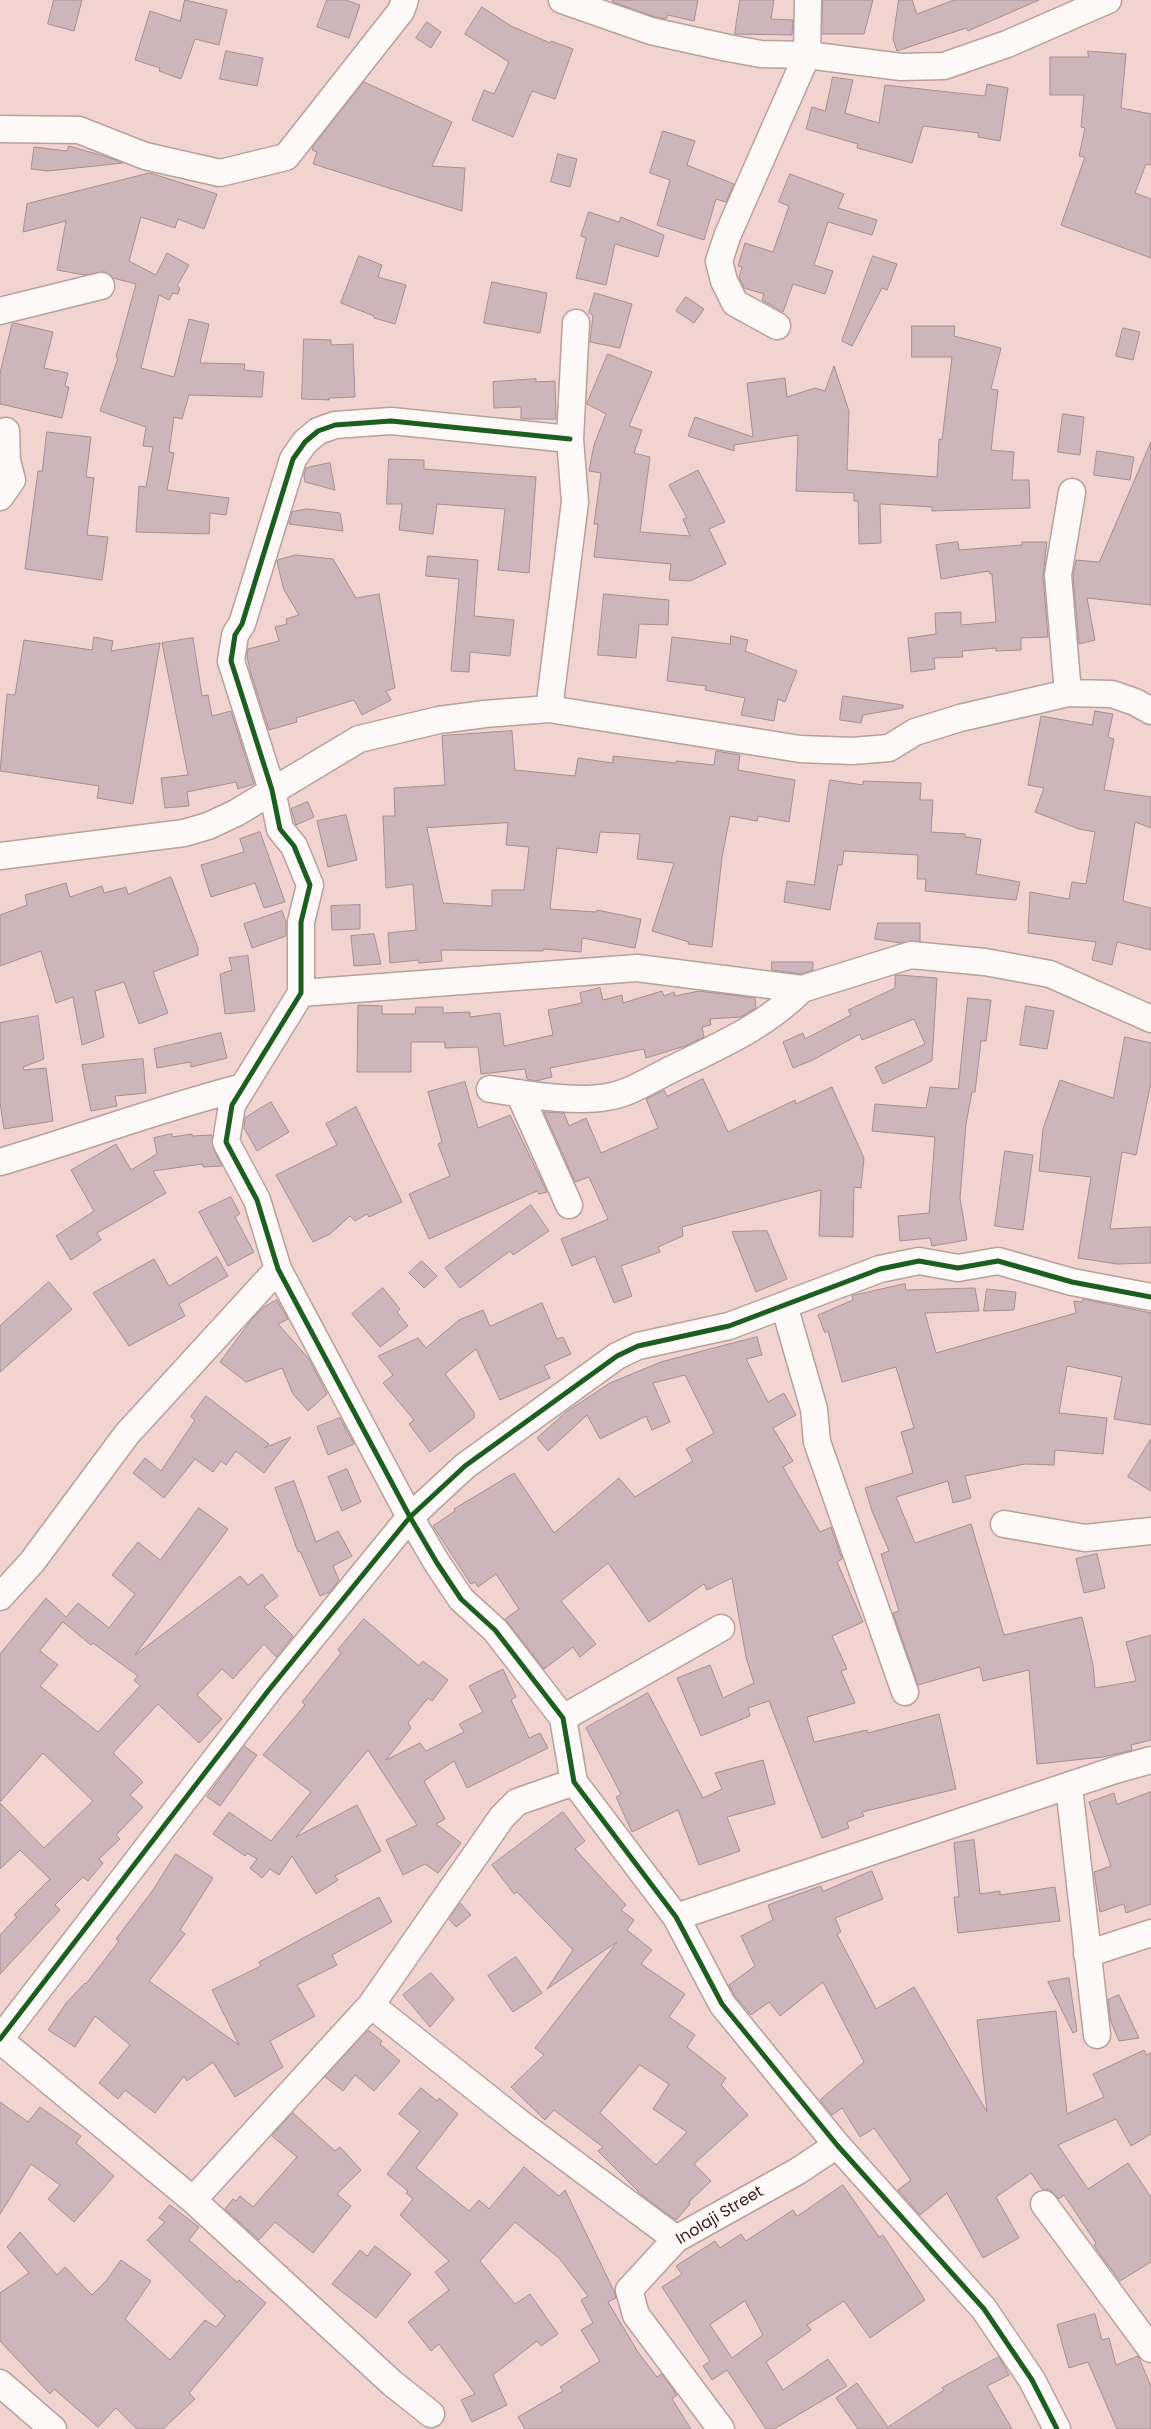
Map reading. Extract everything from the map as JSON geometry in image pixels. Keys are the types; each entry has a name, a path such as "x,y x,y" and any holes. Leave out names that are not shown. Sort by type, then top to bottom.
{"street":[{"path":"0,130 79,130 145,156 220,173 286,157 400,11 405,0"},
{"path":"562,0 651,31 761,54 807,55 901,67 944,66 1007,44 1108,0"},
{"path":"777,326 735,303 724,281 719,261 728,234 807,55 808,0"},
{"path":"0,311 102,286"},
{"path":"549,709 574,502 570,439 576,323"},
{"path":"570,439 391,421 335,425 318,431 305,442 294,459 242,624 235,635 231,661 272,790 280,829 294,846 310,885 301,922 301,993 232,1105 226,1142 256,1200 278,1269 410,1517 461,1599 495,1630 563,1718 574,1782 676,1917 722,2004 836,2145 984,2310 1032,2380 1057,2429"},
{"path":"0,497 12,480 7,461 6,431"},
{"path":"1068,693 1058,575 1072,492"},
{"path":"0,856 184,833 208,826 236,813 360,739 439,720 549,709 800,749 852,752 889,748 915,732 960,718 1068,693 1112,694 1135,702 1151,711"},
{"path":"301,993 637,968 802,989 911,955 985,962 1050,974 1151,1019"},
{"path":"490,1089 588,1099 608,1097 627,1091 726,1042 773,1016 802,989"},
{"path":"0,1162 77,1139 184,1102 243,1087"},
{"path":"519,1093 569,1205"},
{"path":"431,2414 392,2383 193,2200 0,2039 268,1691 410,1517 465,1466 616,1356 638,1346 729,1326 880,1269 919,1261 958,1268 998,1261 1072,1282 1151,1297"},
{"path":"0,1597 32,1562 127,1434 278,1269"},
{"path":"784,1306 814,1409 817,1442 905,1692"},
{"path":"1004,1524 1085,1538 1151,1532"},
{"path":"563,1718 721,1628"},
{"path":"676,1917 1151,1760"},
{"path":"193,2200 371,2005 502,1817 517,1802 574,1782"},
{"path":"1069,1786 1097,2035"},
{"path":"1087,1954 1151,1932"},
{"path":"371,2005 522,2124 676,2239"},
{"name":"Inolaji Street","path":"721,2429 636,2315 629,2290 676,2239 798,2171 836,2145"},
{"path":"1044,2204 1145,2337 1151,2349"},
{"path":"0,2383 53,2429"}],"building":[{"path":"54,0 82,0 74,31 48,24"},
{"path":"185,0 227,10 219,45 195,39 181,79 159,71 160,68 135,60 150,11 180,21"},
{"path":"327,0 346,0 360,5 349,38 317,27"},
{"path":"613,0 698,0 694,21 668,15 666,19 655,17 613,2"},
{"path":"740,0 774,0 771,19 793,20 792,35 735,34"},
{"path":"823,0 873,0 864,34 822,34"},
{"path":"899,0 912,0 917,14 954,0 1039,0 968,31 966,28 897,51 893,39"},
{"path":"482,7 511,26 550,43 551,41 573,49 555,99 532,91 513,137 472,120 484,90 494,94 509,62 465,34"},
{"path":"427,22 441,32 431,48 416,38"},
{"path":"226,51 263,58 257,86 220,79"},
{"path":"1088,51 1126,54 1121,108 1151,114 1151,165 1146,164 1135,193 1151,199 1151,258 1061,225 1085,157 1079,156 1085,128 1081,127 1084,95 1050,95 1050,57 1088,57"},
{"path":"833,77 853,80 845,113 879,123 885,85 985,96 987,84 1008,88 1000,141 978,137 979,133 923,126 912,163 857,148 858,144 806,129 812,107 825,111"},
{"path":"364,82 452,122 432,166 465,168 462,211 313,164 317,152 312,150 314,145"},
{"path":"663,131 695,141 687,165 734,184 726,202 716,199 704,240 657,225 670,180 650,173"},
{"path":"69,146 123,163 48,171 31,169 34,147 67,151"},
{"path":"558,154 577,159 570,187 551,182"},
{"path":"150,173 217,194 204,229 178,219 175,228 141,217 129,261 156,275 167,253 189,265 177,286 180,288 178,294 173,293 169,300 159,295 141,368 174,377 189,319 209,324 200,363 245,364 244,370 264,372 262,397 189,395 182,419 174,417 169,452 174,453 167,490 229,498 226,515 210,513 209,534 136,532 139,486 146,487 153,447 143,446 146,427 100,411 118,358 116,357 136,284 113,278 105,272 85,275 57,270 66,221 23,232 27,204"},
{"path":"790,174 844,194 838,208 877,220 872,235 828,222 814,265 833,271 825,294 793,284 783,312 762,300 764,294 744,288 739,277 742,267 738,266 745,243 773,252 789,206 779,202"},
{"path":"589,212 619,222 621,217 664,235 658,257 615,244 606,285 576,278 586,238 581,236"},
{"path":"359,256 382,265 378,277 406,285 395,324 374,318 374,316 341,303"},
{"path":"873,256 897,264 887,290 882,288 852,346 842,341"},
{"path":"492,282 547,293 540,333 484,323"},
{"path":"595,293 632,304 620,348 590,342 593,315 589,313"},
{"path":"686,297 704,309 694,323 676,311"},
{"path":"12,324 53,332 44,368 68,373 65,386 69,387 62,418 0,404 0,373"},
{"path":"912,326 955,326 954,336 1001,348 991,389 998,390 991,450 1014,452 1012,480 1029,480 1030,508 932,511 932,507 880,504 881,543 859,544 858,501 854,501 854,493 796,491 798,435 734,445 734,451 688,436 695,417 753,437 747,383 785,378 787,397 815,388 825,391 834,366 849,411 847,470 937,477 939,439 942,440 952,357 912,357"},
{"path":"1123,328 1140,332 1133,360 1116,356"},
{"path":"304,339 331,340 331,345 353,344 355,397 329,398 329,400 302,399"},
{"path":"608,354 652,372 629,426 642,430 634,453 650,457 640,532 690,536 683,519 687,518 669,485 698,470 725,522 709,529 726,564 690,581 669,580 671,564 594,557 598,524 594,524 601,473 589,471 594,445 606,414 587,404"},
{"path":"536,379 536,382 555,381 556,419 521,419 521,407 494,408 493,382"},
{"path":"1063,414 1084,417 1080,455 1058,452"},
{"path":"47,432 91,437 86,477 94,478 87,535 108,537 102,580 25,569 38,471 42,471"},
{"path":"1151,442 1151,605 1087,598 1095,640 1079,644 1073,576 1076,560 1099,562"},
{"path":"1097,451 1134,457 1130,480 1094,475"},
{"path":"389,459 424,460 424,469 536,477 529,573 498,570 505,509 437,504 433,534 399,530 402,504 387,504"},
{"path":"330,463 335,490 305,482 306,468"},
{"path":"307,509 340,513 343,531 289,524 292,512"},
{"path":"958,542 959,550 1022,545 1022,542 1047,542 1043,576 1048,637 1021,638 1021,650 996,651 996,648 962,651 963,657 934,658 935,669 911,672 908,638 936,634 935,613 961,612 961,625 996,622 992,574 989,571 941,579 936,545"},
{"path":"296,555 333,559 356,598 379,594 395,688 386,691 391,700 362,715 354,700 296,718 297,722 269,730 251,674 247,657 248,649 279,641 275,627 287,624 286,619 299,615 284,590 277,562 278,560"},
{"path":"428,556 478,560 474,616 514,620 510,656 470,652 469,672 451,671 459,579 426,576"},
{"path":"604,594 669,600 668,625 639,624 636,658 598,655"},
{"path":"731,636 748,640 745,651 797,671 785,702 778,699 774,721 741,715 745,698 705,690 706,686 667,681 672,637 730,644"},
{"path":"94,637 113,641 111,651 160,643 133,804 97,798 99,786 0,771 7,694 15,695 24,640 92,650"},
{"path":"193,638 202,696 208,695 212,716 231,711 254,784 238,789 236,782 187,792 189,806 165,808 161,778 188,775 162,643"},
{"path":"843,696 903,705 903,708 863,715 861,723 840,720"},
{"path":"1095,711 1113,714 1108,737 1114,739 1104,790 1151,797 1151,828 1135,822 1123,901 1151,908 1151,950 1117,942 1112,965 1092,960 1096,942 1028,933 1030,892 1069,899 1072,882 1086,884 1095,832 1079,829 1035,812 1044,788 1028,785 1041,716 1092,725"},
{"path":"512,731 515,770 575,776 578,758 613,763 613,756 714,765 716,751 740,755 738,770 795,780 789,822 758,816 757,821 730,816 722,857 712,947 688,944 689,942 652,931 674,863 637,859 640,834 600,832 597,853 557,848 550,909 596,912 597,910 641,919 635,948 582,938 581,952 543,949 543,951 441,950 442,961 419,963 418,960 390,963 388,933 416,930 413,884 386,888 383,816 395,816 394,788 445,785 442,736","holes":["508,823 506,845 529,847 524,890 492,890 492,906 443,903 427,828"]},
{"path":"830,780 863,785 863,781 921,783 920,800 933,800 931,832 965,834 965,837 981,839 976,874 1020,882 1016,900 925,891 926,879 917,879 918,855 844,851 842,865 838,865 830,910 784,902 787,881 814,885"},
{"path":"308,802 314,817 296,825 291,809"},
{"path":"346,815 357,860 328,867 317,821"},
{"path":"260,832 285,902 264,908 255,883 211,897 201,865 244,852 240,839"},
{"path":"171,877 198,948 198,955 153,972 168,1013 139,1024 124,982 95,991 104,1037 82,1045 73,997 56,1003 41,951 0,966 0,915 27,905 25,895 66,883 70,897 102,886 104,893 126,887 128,894"},
{"path":"360,905 360,929 332,930 331,906"},
{"path":"282,911 286,922 286,936 252,948 244,924"},
{"path":"878,923 920,923 920,941 900,943 875,939"},
{"path":"374,934 381,964 354,966 351,936"},
{"path":"248,956 255,1011 225,1014 220,974 232,970 229,958"},
{"path":"772,962 813,962 813,970 801,974 772,970"},
{"path":"895,976 937,978 932,1061 883,1084 875,1067 925,1044 914,1019 862,1040 860,1034 813,1060 793,1068 783,1042 803,1033 805,1039 851,1015 848,1010 895,988"},
{"path":"600,988 603,1000 622,995 623,1003 662,991 664,996 674,992 675,996 699,991 755,998 756,1008 741,1017 710,1019 711,1025 702,1027 704,1037 685,1046 646,1058 644,1049 550,1068 552,1077 536,1081 527,1079 525,1069 481,1074 478,1047 445,1048 445,1042 411,1042 411,1072 357,1072 358,1005 382,1006 382,1014 415,1014 416,1007 443,1007 443,1013 470,1012 470,1017 500,1013 504,1046 553,1035 548,1010 582,1003 580,993"},
{"path":"968,998 991,1000 986,1041 981,1041 975,1092 972,1092 966,1124 960,1198 967,1240 932,1246 930,1238 900,1241 898,1216 929,1213 935,1137 872,1131 875,1104 926,1108 930,1087 958,1089"},
{"path":"1026,1006 1054,1011 1047,1049 1020,1045"},
{"path":"38,1016 44,1059 23,1067 24,1070 46,1068 53,1121 4,1129 0,1102 0,1023"},
{"path":"221,1033 227,1058 191,1067 190,1062 157,1068 154,1049"},
{"path":"1125,1037 1151,1043 1151,1083 1136,1155 1122,1152 1110,1229 1151,1227 1151,1263 1117,1264 1078,1258 1091,1177 1039,1171 1043,1129 1060,1080 1113,1098"},
{"path":"143,1059 146,1093 115,1096 117,1106 91,1111 82,1065"},
{"path":"703,1079 728,1132 795,1100 796,1104 832,1087 864,1158 861,1188 854,1187 853,1237 819,1236 821,1190 682,1227 683,1236 658,1247 660,1252 621,1266 632,1296 614,1303 595,1256 572,1266 561,1239 608,1219 589,1177 575,1182 544,1112 564,1113 569,1126 586,1118 601,1153 658,1128 646,1099 664,1090 667,1096"},
{"path":"465,1082 478,1128 510,1115 547,1192 539,1194 537,1191 429,1239 409,1194 450,1176 438,1144 442,1142 428,1092"},
{"path":"271,1102 289,1132 257,1151 244,1128 245,1118"},
{"path":"356,1107 402,1202 369,1217 367,1214 355,1221 350,1216 330,1234 313,1242 276,1175 337,1145 326,1124"},
{"path":"172,1134 172,1137 192,1134 192,1136 212,1135 213,1148 222,1166 203,1167 203,1164 153,1171 166,1193 97,1233 101,1240 71,1260 56,1236 94,1211 71,1170 116,1144 131,1170 157,1154 154,1138"},
{"path":"1005,1151 1033,1155 1023,1230 995,1226"},
{"path":"231,1197 240,1214 235,1217 254,1252 228,1266 199,1212"},
{"path":"531,1205 549,1231 513,1255 510,1251 460,1288 445,1268"},
{"path":"767,1231 787,1279 756,1292 732,1232"},
{"path":"217,1257 228,1276 179,1304 185,1316 129,1346 93,1293 154,1259 169,1286"},
{"path":"422,1261 437,1276 424,1288 409,1273"},
{"path":"49,1282 72,1309 0,1372 0,1326"},
{"path":"905,1284 906,1290 975,1288 979,1311 925,1313 936,1353 1076,1313 1074,1301 1082,1302 1083,1299 1151,1313 1151,1425 1114,1419 1122,1377 1067,1366 1059,1413 1107,1418 1103,1454 1055,1450 1054,1465 1025,1464 965,1476 971,1498 953,1503 948,1481 896,1497 915,1543 971,1524 1004,1635 1082,1617 1093,1665 1095,1688 1136,1681 1126,1642 1151,1635 1151,1740 1131,1745 1132,1750 1103,1757 1037,1764 1029,1670 983,1681 980,1667 918,1685 893,1613 899,1611 881,1554 889,1551 872,1511 865,1488 913,1473 901,1432 914,1428 896,1367 842,1382 828,1331 825,1333 818,1315 853,1300 852,1296"},
{"path":"383,1288 400,1309 397,1312 408,1326 380,1347 352,1314"},
{"path":"987,1289 1016,1292 1014,1310 984,1311"},
{"path":"277,1300 288,1319 278,1324 309,1359 327,1394 308,1411 293,1394 282,1368 246,1382 220,1362 252,1319 264,1307"},
{"path":"542,1303 557,1339 563,1337 571,1354 544,1366 550,1378 500,1400 476,1349 445,1374 474,1412 474,1418 430,1452 409,1424 414,1420 383,1383 393,1375 378,1356 418,1338 426,1348 459,1320 483,1310 490,1326"},
{"path":"757,1337 762,1355 746,1359 768,1402 784,1393 796,1415 773,1428 793,1461 783,1467 820,1532 831,1527 842,1559 837,1562 863,1622 832,1636 847,1669 841,1671 855,1703 807,1717 814,1742 867,1730 868,1733 939,1714 956,1789 862,1812 864,1816 847,1822 849,1828 822,1838 769,1701 748,1708 750,1716 701,1736 677,1678 710,1665 723,1698 754,1683 746,1657 732,1578 707,1590 704,1584 649,1622 608,1563 561,1601 596,1644 580,1657 573,1647 544,1669 505,1619 519,1609 496,1574 478,1587 475,1582 471,1584 433,1526 455,1511 454,1509 514,1473 554,1533 619,1478 635,1497 693,1461 686,1449 714,1433 685,1375 653,1383 670,1422 652,1430 646,1416 600,1439 587,1415 548,1451 537,1438 566,1412 610,1383 661,1362"},
{"path":"206,1396 269,1444 264,1448 291,1437 264,1473 236,1451 226,1465 221,1461 213,1472 195,1459 164,1498 133,1473 145,1458 161,1471 195,1420 191,1417"},
{"path":"340,1418 354,1444 328,1455 317,1427"},
{"path":"1151,1439 1151,1491 1128,1477"},
{"path":"347,1469 361,1502 342,1511 328,1477"},
{"path":"294,1481 316,1542 338,1531 352,1556 333,1566 339,1580 330,1592 320,1596 300,1551 298,1552 275,1488"},
{"path":"199,1508 228,1529 135,1655 240,1576 248,1585 262,1574 278,1596 264,1607 293,1636 276,1657 264,1644 233,1679 222,1669 197,1695 222,1719 199,1743 158,1704 113,1753 143,1782 130,1795 143,1807 116,1835 120,1839 99,1859 103,1863 88,1881 83,1877 55,1905 60,1910 0,1974 0,1935 17,1917 14,1915 50,1879 20,1850 0,1869 0,1803 44,1848 93,1801 43,1753 0,1802 0,1654 46,1598 66,1617 78,1603 109,1628 135,1594 112,1575 138,1542 160,1560","holes":["63,1622 91,1645 93,1643 138,1676 134,1680 140,1686 98,1732 40,1686 58,1665 40,1651"]},
{"path":"1097,1554 1105,1588 1084,1593 1076,1559"},
{"path":"364,1619 419,1666 423,1661 448,1680 432,1701 428,1698 408,1723 411,1728 386,1760 420,1743 426,1751 464,1732 459,1724 483,1712 469,1686 503,1669 516,1697 511,1700 529,1738 540,1733 548,1748 467,1788 454,1761 424,1781 445,1819 436,1824 461,1843 438,1873 425,1864 403,1875 386,1840 417,1825 368,1750 296,1837 357,1805 381,1851 335,1876 338,1880 316,1894 292,1856 279,1875 270,1869 262,1878 250,1868 257,1859 247,1853 245,1856 213,1834 229,1812 271,1841 311,1792 263,1755 305,1705 302,1702 341,1653 338,1650"},
{"path":"648,1693 703,1798 722,1789 715,1773 763,1760 775,1804 727,1817 740,1851 699,1865 678,1810 632,1832 616,1797 621,1794 586,1728"},
{"path":"244,1746 257,1755 220,1806 207,1797"},
{"path":"1151,1792 1151,1904 1126,1913 1124,1904 1100,1912 1094,1872 1111,1866 1089,1802 1114,1793 1117,1804"},
{"path":"563,1812 585,1841 575,1849 626,1905 621,1910 634,1920 627,1930 652,1950 641,1964 685,1994 669,2017 695,2035 687,2047 726,2078 721,2085 748,2115 694,2164 711,2181 689,2202 690,2204 676,2220 643,2196 598,2151 603,2147 554,2110 545,2120 511,2087 544,2055 535,2048 617,1942 547,1989 573,1950 517,1892 514,1894 492,1865","holes":["640,2065 669,2084 653,2109 687,2132 656,2165 600,2113"]},
{"path":"974,1840 980,1894 1000,1891 1000,1895 1055,1887 1060,1921 958,1933 954,1897 959,1897 954,1843"},
{"path":"176,1854 213,1878 180,1930 185,1934 149,1981 239,2045 212,1990 261,1966 259,1962 379,1897 392,1922 332,1955 337,1965 297,1985 315,2016 270,2041 283,2067 235,2097 213,2062 187,2081 184,2076 155,2113 125,2090 118,2099 99,2083 130,2045 95,2016 75,2047 48,2030 67,2002 86,1984 119,1941 116,1939 153,1890"},
{"path":"872,1871 883,1899 835,1918 841,1932 837,1934 876,2009 914,1987 987,2112 977,2020 1056,2011 1067,2114 1104,2097 1093,2074 1144,2050 1146,2055 1151,2053 1151,2134 1131,2146 1116,2119 1058,2145 1088,2189 1128,2163 1151,2197 1151,2262 1120,2281 1099,2253 1094,2245 1096,2243 1064,2195 1059,2199 1050,2190 1042,2189 1031,2173 996,2197 1019,2238 983,2258 947,2193 920,2215 898,2190 911,2180 874,2128 860,2137 842,2108 832,2115 820,2100 864,2062 823,1982 780,2016 769,2002 751,2015 735,1996 729,1985 755,1966 741,1936 773,1920 768,1905 821,1886 823,1891"},
{"path":"460,1903 471,1915 456,1927 449,1919"},
{"path":"516,1957 542,1993 513,2012 488,1976"},
{"path":"431,1973 454,1999 430,2027 403,1995"},
{"path":"1069,1978 1077,2031 1073,2033 1048,1982"},
{"path":"1119,1995 1139,2038 1119,2041 1111,2022 1108,2000"},
{"path":"368,2030 382,2041 380,2044 400,2061 374,2091 355,2075 343,2091 325,2077"},
{"path":"421,2088 437,2101 439,2098 458,2114 416,2168 469,2211 479,2200 489,2209 524,2167 559,2196 565,2190 614,2291 616,2298 608,2302 638,2352 657,2377 662,2374 677,2395 672,2399 691,2429 525,2429 518,2417 563,2391 560,2387 600,2361 581,2330 593,2323 581,2300 588,2296 559,2258 515,2222 480,2261 515,2304 530,2294 558,2334 541,2346 537,2341 493,2375 507,2405 472,2422 461,2400 475,2394 439,2344 431,2351 408,2322 449,2290 435,2272 449,2261 400,2215 413,2199 406,2193 408,2191 387,2174 420,2131 399,2114"},
{"path":"0,2102 28,2122 40,2107 81,2136 76,2143 114,2176 74,2222 48,2199 60,2185 31,2164 0,2214"},
{"path":"293,2113 335,2151 340,2147 361,2170 337,2194 351,2206 313,2253 275,2222 259,2240 225,2209 233,2199 236,2201 240,2196 253,2207 297,2157 272,2136"},
{"path":"843,2185 879,2237 883,2235 925,2300 870,2338 844,2301 807,2325 811,2330 766,2362 783,2390 828,2359 847,2386 774,2429 766,2429 727,2370 712,2380 703,2366 710,2361 662,2287 682,2274 676,2266 715,2241 720,2248 741,2234 746,2241 793,2210 797,2216","holes":["745,2301 763,2335 732,2358 710,2325"]},
{"path":"170,2205 199,2227 189,2240 237,2282 239,2280 266,2303 189,2393 195,2399 163,2429 137,2429 116,2408 98,2427 54,2389 50,2394 0,2341 0,2293 29,2273 7,2247 20,2232 57,2275 65,2267 92,2295 106,2281 121,2260 151,2281 125,2319 170,2360 205,2320 216,2327 225,2316 147,2240 165,2222 159,2218"},
{"path":"375,2246 411,2274 376,2318 332,2284 360,2250 367,2256"},
{"path":"1095,2314 1102,2340 1109,2338 1116,2365 1138,2356 1139,2358 1151,2386 1151,2429 1117,2429 1088,2362 1069,2368 1057,2325"},
{"path":"999,2357 1009,2375 987,2386 1012,2429 858,2429 836,2398 857,2383 888,2427 944,2390 942,2388"}],"cycle path":[{"path":"570,439 391,421 335,425 318,431 305,442 293,459 242,624 235,635 231,661 272,790 280,829 294,846 310,885 301,922 301,993 232,1105 226,1142 257,1200 278,1269 410,1517 461,1599 495,1630 563,1718 574,1782 676,1917 722,2004 837,2145 984,2309 1032,2380 1057,2429"},
{"path":"0,2039 268,1691 410,1517 465,1466 617,1356 638,1346 729,1326 880,1269 919,1261 958,1268 998,1261 1072,1282 1151,1297"}]}
